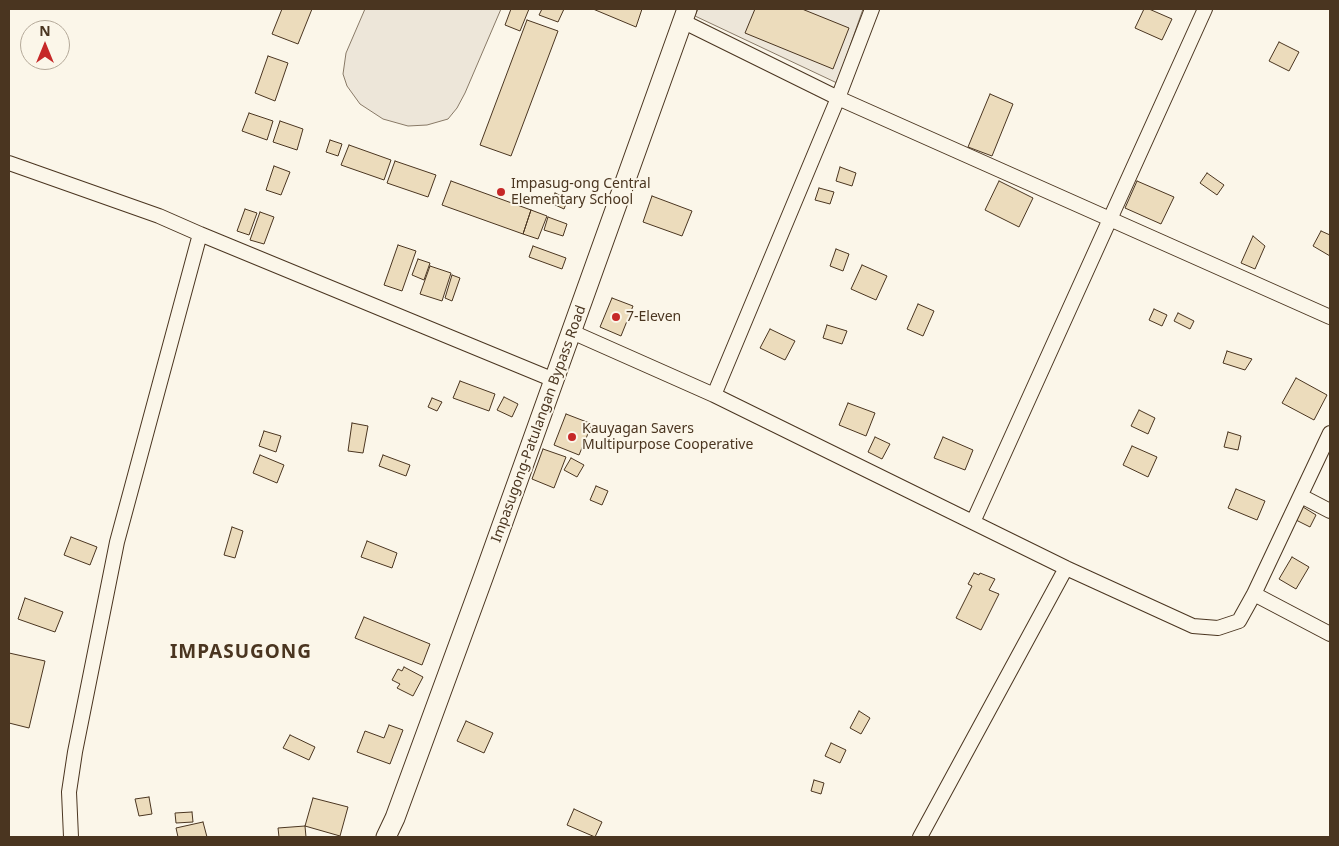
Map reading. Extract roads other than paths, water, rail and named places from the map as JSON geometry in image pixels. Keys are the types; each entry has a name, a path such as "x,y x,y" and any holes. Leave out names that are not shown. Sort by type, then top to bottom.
{"main road":[{"name":"Impasugong-Patulangan Bypass Road","path":"386,837 396,818 572,332 684,15"}],"street":[{"path":"714,396 838,98 872,9"},
{"path":"974,522 1205,9"},
{"path":"684,15 838,98 1330,317"},
{"path":"9,163 159,216 554,380"},
{"path":"71,837 69,792 75,752 117,542 200,234"},
{"path":"572,332 714,396 1066,568 1193,626 1218,628 1239,621 1302,496 1329,437"},
{"path":"1302,496 1330,511"},
{"path":"920,837 1066,568"},
{"path":"1254,594 1330,634"}],"place":[{"name":"Impasug-ong Central Elementary School","path":"501,192"},
{"name":"7-Eleven","path":"616,317"},
{"name":"Kauyagan Savers Multipurpose Cooperative","path":"572,437"}],"district":[{"name":"IMPASUGONG","path":"241,653"}]}
